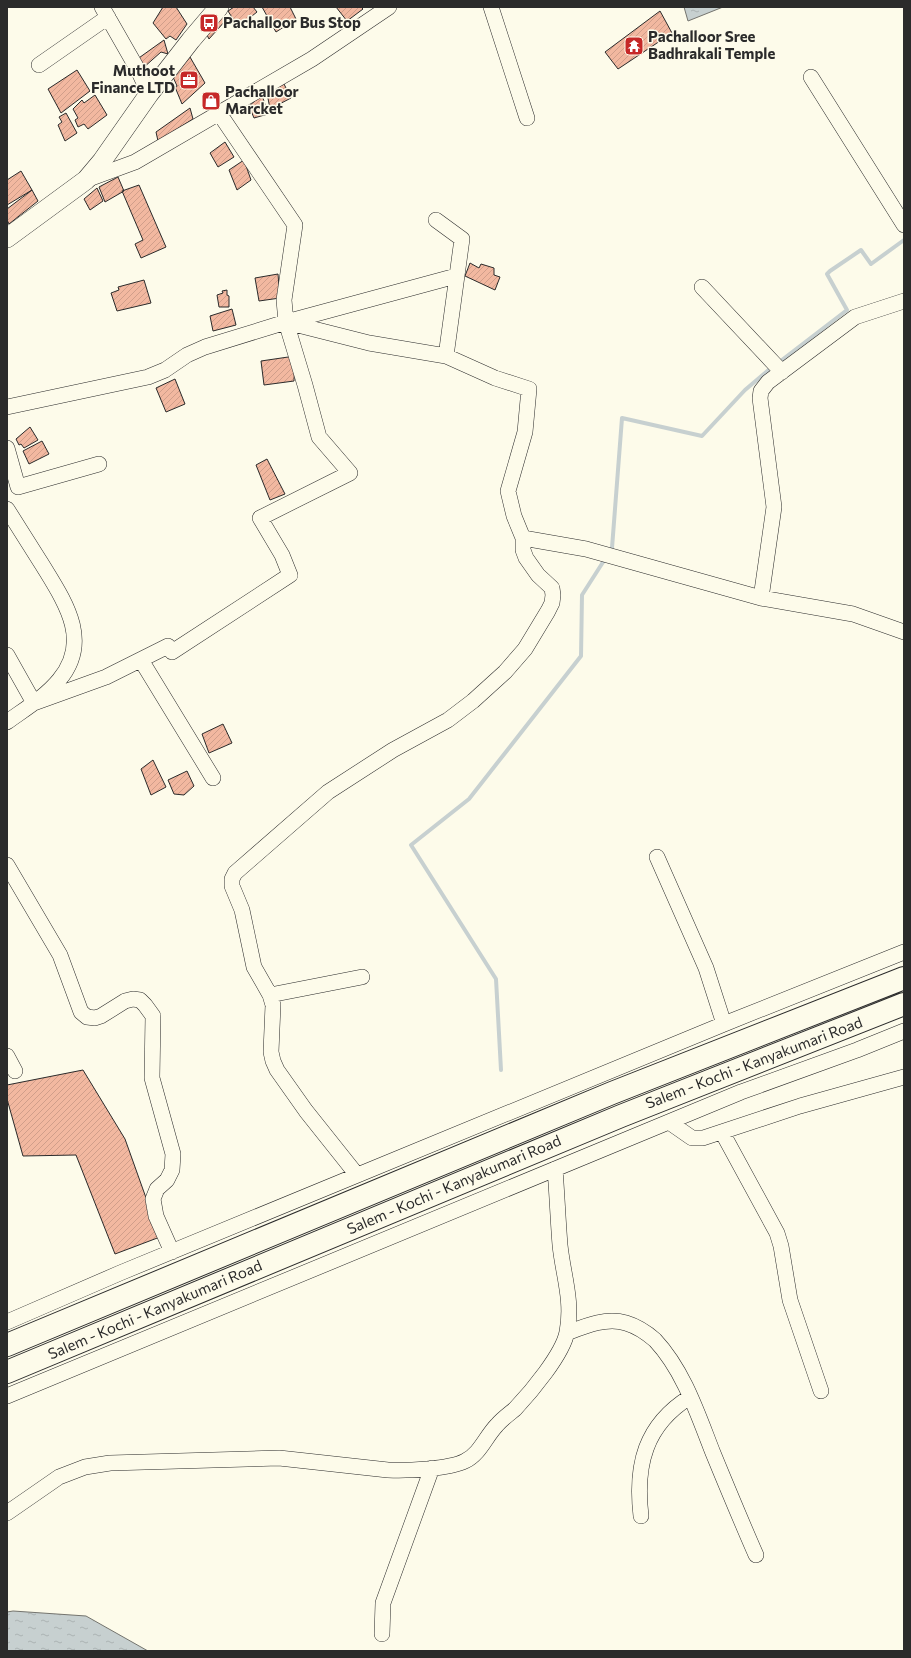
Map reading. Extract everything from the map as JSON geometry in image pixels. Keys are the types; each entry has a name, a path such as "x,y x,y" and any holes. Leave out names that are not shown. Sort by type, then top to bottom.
{"highway":[{"name":"Salem - Kochi - Kanyakumari Road","path":"7,1346 612,1093 904,978"},
{"name":"Salem - Kochi - Kanyakumari Road","path":"7,1372 621,1116 904,1004"}],"main road":[{"path":"191,40 209,7"},
{"path":"7,238 86,180 102,161 149,94 219,7"}],"street":[{"path":"86,180 135,162 312,59 389,7"},
{"path":"491,7 527,118"},
{"path":"39,65 105,12 138,70 149,94"},
{"path":"811,77 904,225"},
{"path":"34,703 106,677 168,646 172,652 290,575 282,555 260,518 350,473 319,437 286,322 284,300 295,225 219,113"},
{"path":"436,220 462,239 446,356"},
{"path":"7,407 148,377 165,370 187,355 205,347 286,322 456,276"},
{"path":"702,287 782,372"},
{"path":"761,598 774,507 760,396 765,385 855,317 904,302"},
{"path":"286,322 369,343 446,356 495,378 529,389 525,432 508,491 514,516 523,538 523,550 530,565 552,588 553,595 552,603 525,649 505,672 474,702 448,720 393,750 328,792 235,873 232,879 232,886 242,910 254,968 270,995 273,1005 271,1052 277,1070 357,1175"},
{"path":"7,448 18,487 99,464"},
{"path":"7,510 58,591 70,614 74,629 75,642 68,666 60,679 34,703 7,722"},
{"path":"523,538 586,549 761,598 853,614 904,632"},
{"path":"7,655 34,703"},
{"path":"141,660 213,778"},
{"path":"657,856 706,968 724,1024"},
{"path":"7,865 60,955 81,1012 87,1017 95,1018 101,1016 125,1001 133,999 140,1000 153,1016 152,1078 173,1154 172,1170 167,1180 157,1189 153,1199 156,1216 172,1252"},
{"path":"7,1322 357,1175 724,1024 904,952"},
{"path":"270,995 362,977"},
{"path":"7,1396 741,1092 857,1050 904,1031"},
{"path":"7,1056 15,1071"},
{"path":"669,1122 692,1138 703,1138 800,1106 904,1077"},
{"path":"722,1132 777,1233 781,1246 790,1300 821,1391"},
{"path":"7,1513 59,1477 85,1467 110,1463 279,1458 405,1471 464,1462 473,1456 497,1424 515,1408 539,1382 558,1352 567,1333 569,1295 560,1246 555,1169"},
{"path":"567,1333 589,1324 607,1321 625,1323 640,1329 654,1340 676,1369 690,1397 756,1555"},
{"path":"641,1516 638,1492 642,1461 648,1441 668,1414 679,1403 690,1397"},
{"path":"382,1634 383,1603 432,1468"}],"water":[{"path":"684,7 723,7 688,21"},
{"path":"13,1611 86,1616 148,1651 7,1651 7,1612"}],"building":[{"path":"163,7 176,7 187,24 176,40 170,36 166,39 153,23"},
{"path":"234,7 253,7 257,12 238,27 228,11"},
{"path":"262,7 290,7 296,19 276,32"},
{"path":"336,7 361,7 363,9 347,21"},
{"path":"660,11 672,33 618,69 605,52"},
{"path":"220,13 226,20 209,39 206,33"},
{"path":"164,40 168,54 161,52 143,68 136,60"},
{"name":"Muthoot Finance LTD","path":"190,57 205,83 182,104 175,87 177,86 173,77"},
{"path":"77,70 90,91 61,113 48,89"},
{"path":"284,84 291,98 270,109 267,93"},
{"path":"95,95 107,115 88,129 84,124 78,127 75,120 78,118 73,109 82,100 84,103"},
{"path":"262,95 268,114 254,118 249,106"},
{"path":"190,108 193,119 158,141 156,132"},
{"path":"66,113 77,133 65,141 58,125 62,122 59,117"},
{"path":"225,142 234,157 218,167 210,153"},
{"path":"244,160 251,180 237,190 229,170"},
{"path":"21,171 32,190 7,205 7,180"},
{"path":"118,177 124,191 105,202 99,187"},
{"path":"139,185 166,247 141,258 135,244 143,240 122,191"},
{"path":"97,188 103,201 90,210 84,199"},
{"path":"32,190 38,201 9,224 7,220 7,209"},
{"path":"470,263 479,268 481,264 494,268 494,275 500,277 495,290 465,276"},
{"path":"278,274 280,298 259,301 255,278"},
{"path":"144,280 151,303 117,311 111,293 119,290 118,287"},
{"path":"227,290 227,295 229,296 229,307 219,307 217,295 223,293 222,291"},
{"path":"232,309 236,325 213,331 210,316"},
{"path":"295,356 294,381 264,385 261,361"},
{"path":"175,379 185,404 166,412 156,388"},
{"path":"30,427 38,440 24,448 21,444 19,445 16,439"},
{"path":"42,441 49,454 29,464 23,451"},
{"path":"267,459 285,494 270,500 256,465"},
{"path":"223,724 232,743 209,753 202,734"},
{"path":"153,760 166,787 151,795 141,769"},
{"path":"187,771 194,786 184,795 174,794 168,780"},
{"path":"83,1070 125,1139 160,1237 115,1254 76,1155 23,1156 7,1099 7,1085"}],"waterway":[{"path":"778,363 847,310 827,274 830,271 861,250 871,264 904,240"},
{"path":"501,1070 496,979 411,845 469,799 581,656 582,595 612,548 622,418 702,436 745,390 772,367"}],"place":[{"name":"Pachalloor Bus Stop","path":"209,23"},
{"name":"Pachalloor Sree Badhrakali Temple","path":"634,46"},
{"name":"Muthoot Finance LTD","path":"189,80"},
{"name":"Pachalloor Marcket","path":"211,101"}]}
